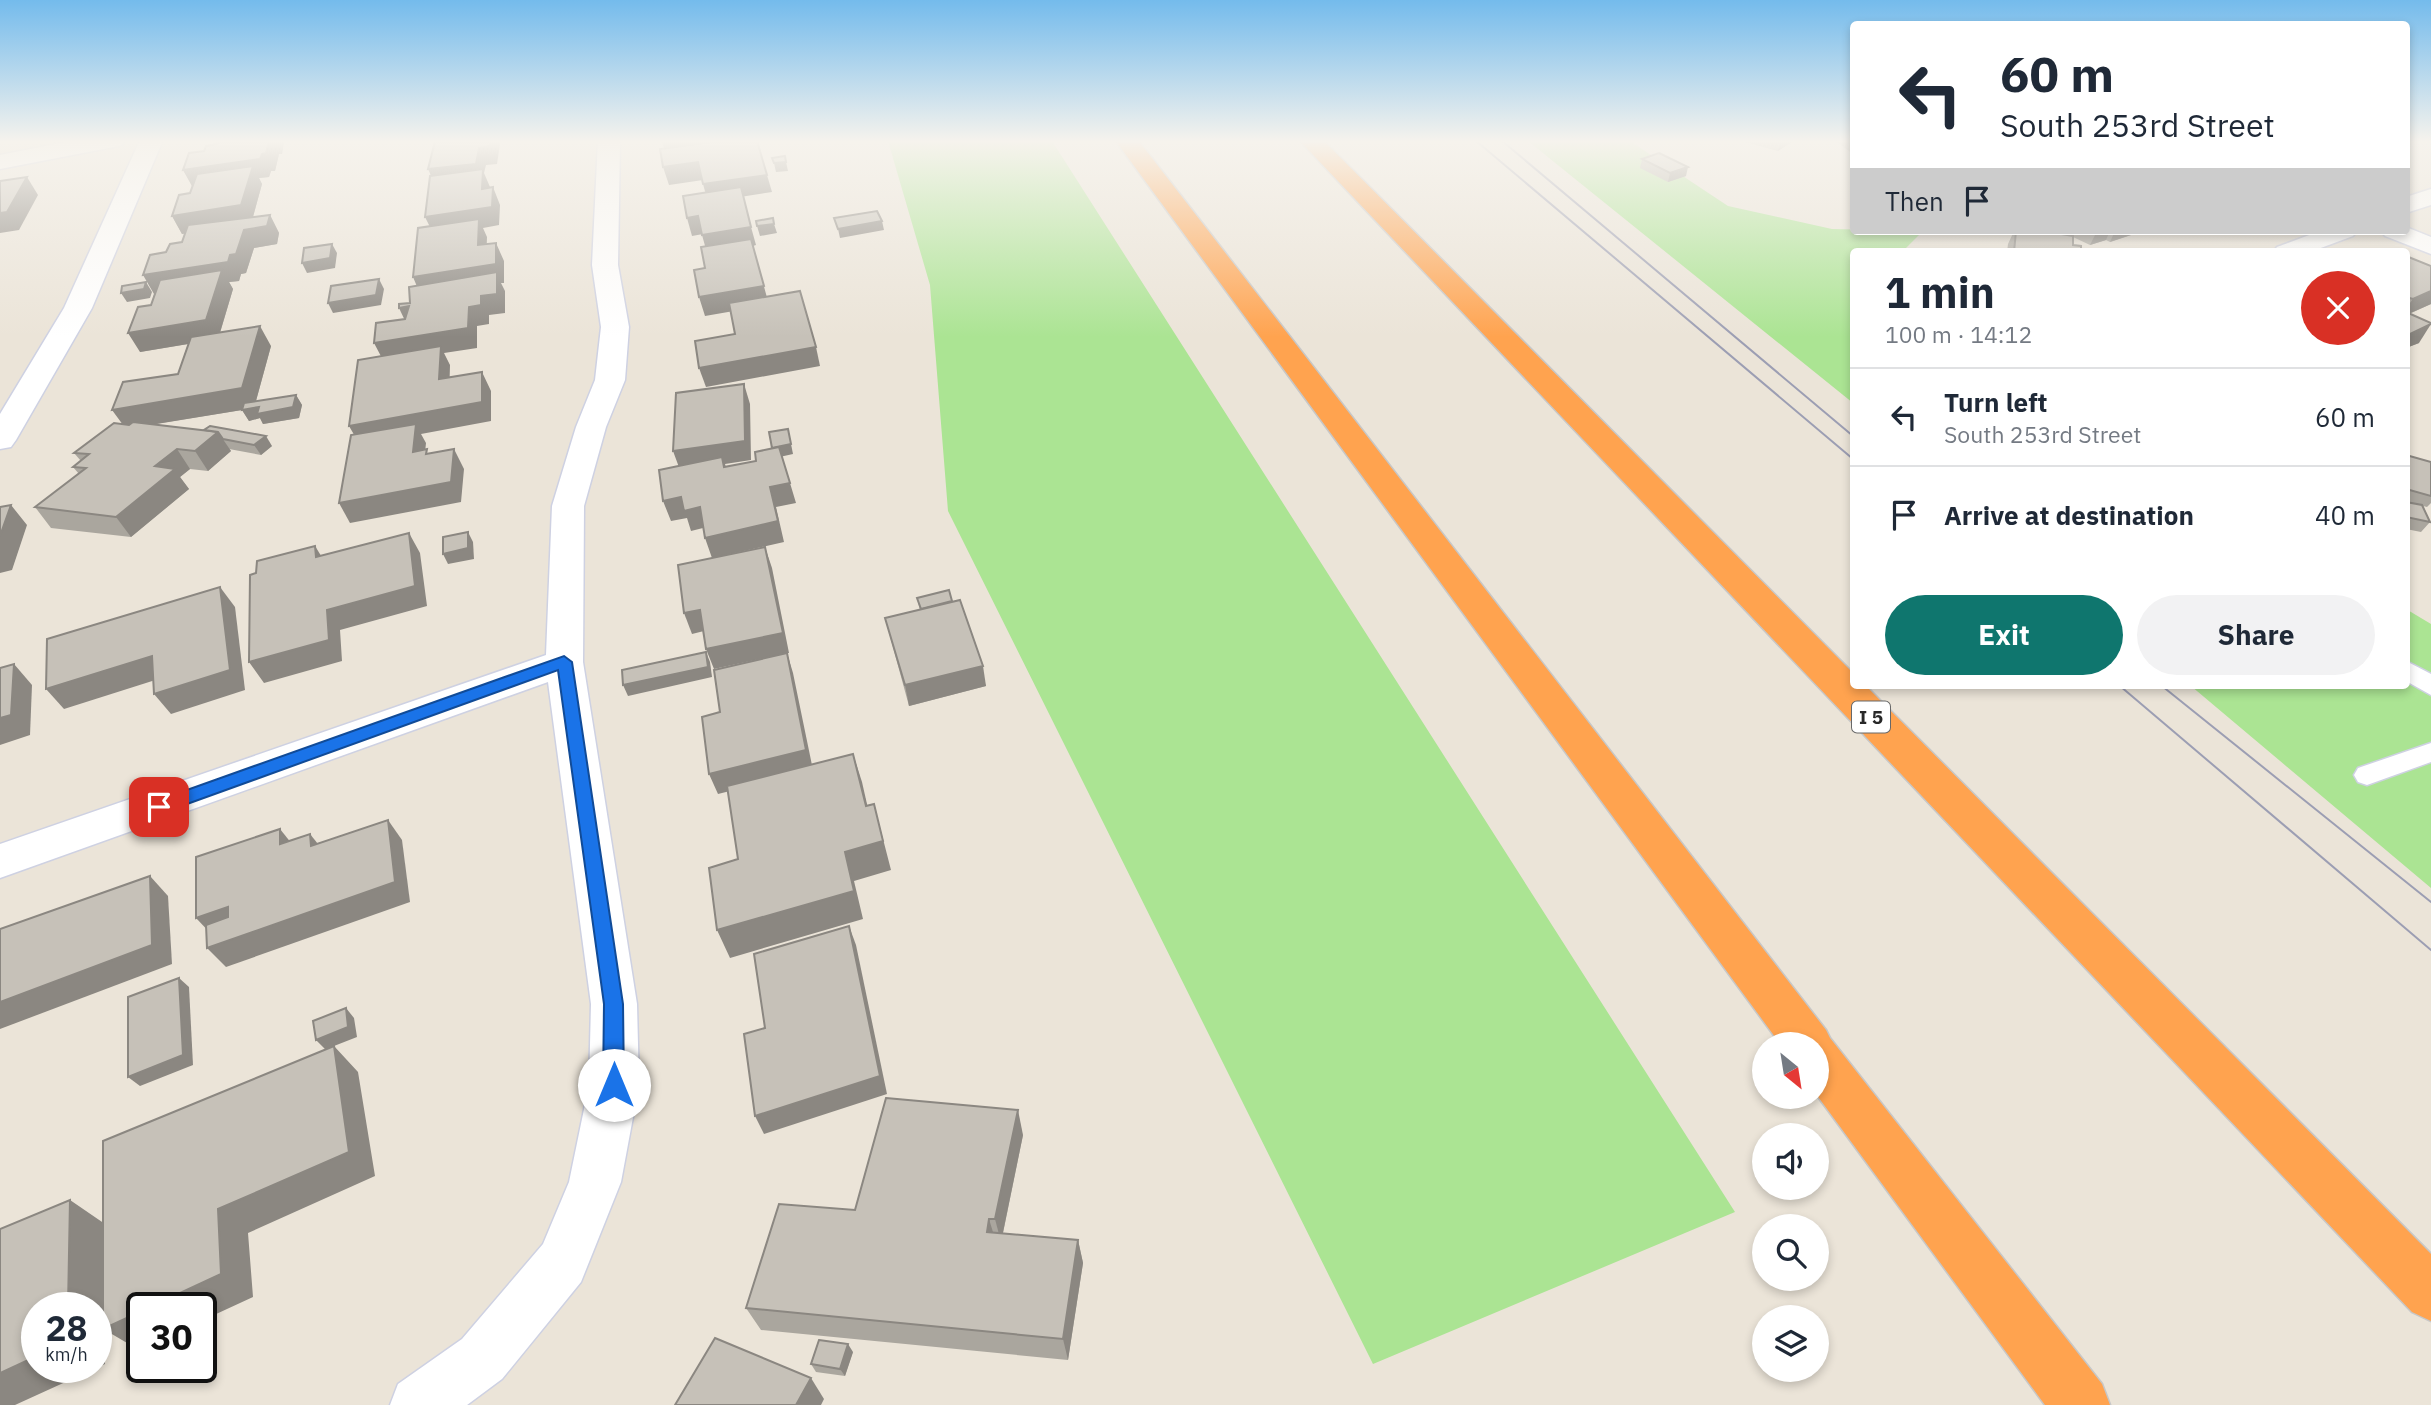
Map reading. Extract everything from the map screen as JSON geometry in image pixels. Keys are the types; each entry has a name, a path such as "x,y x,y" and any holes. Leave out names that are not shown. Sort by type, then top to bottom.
{"highway":[{"path":"1175,206 1799,1032"},
{"name":"I 5","path":"1373,206 2431,1293"},
{"path":"1829,1072 2081,1405"}],"street":[{"path":"0,440 78,308 123,206"},
{"path":"419,1405 481,1359 562,1263 596,1182 614,1085 614,1004 564,662 568,506 591,427 610,380 615,327 605,265 607,206"},
{"path":"2297,248 2333,235"},
{"path":"2404,235 2431,246"},
{"path":"0,861 564,662"}],"lane":[{"path":"2410,672 2431,686"},
{"path":"2367,775 2431,752"}],"green space":[{"path":"907,206 1093,206 1735,1212 1373,1364 948,511 930,285"},
{"path":"1608,206 1727,206 1832,229 1850,229 1850,235 1919,235 1906,248 1850,248 1850,401"},
{"path":"2410,611 2431,624 2431,888 2195,689 2410,689"}],"building":[{"path":"0,206 11,206 7,212 0,213"},
{"path":"175,206 237,206 172,216"},
{"path":"426,206 492,206 492,207 425,217"},
{"path":"685,206 746,206 751,227 702,235 698,216 687,218"},
{"path":"877,211 882,221 838,229 834,218"},
{"path":"270,215 267,226 244,230 236,254 230,255 228,262 143,275 150,255 166,252 170,244 182,242 188,225"},
{"path":"773,218 774,224 757,226 756,221"},
{"path":"479,219 478,245 496,243 496,264 413,277 418,228"},
{"path":"2016,235 2067,235 2073,236 2073,245 2081,246 2081,248 2014,248"},
{"path":"751,239 764,286 699,297 694,270 705,268 701,247"},
{"path":"332,244 330,258 302,263 304,248"},
{"path":"2410,258 2431,266 2431,291 2410,298"},
{"path":"222,270 206,320 128,333 138,307 151,305 160,280"},
{"path":"497,272 497,294 481,296 481,305 469,307 468,328 374,343 376,323 405,319 409,306 399,308 399,304 410,303 409,287"},
{"path":"379,279 376,295 328,303 331,286"},
{"path":"146,282 144,289 121,293 122,286"},
{"path":"800,291 816,347 699,368 695,341 735,334 729,303"},
{"path":"2410,314 2431,323 2410,334"},
{"path":"260,326 242,388 112,410 123,382 178,374 191,337"},
{"path":"441,346 439,379 482,372 482,402 349,426 358,360"},
{"path":"744,384 745,441 673,451 676,393"},
{"path":"296,395 293,407 257,414 259,407 242,410 244,403"},
{"path":"133,422 218,432 195,451 177,449 155,466 175,469 116,517 35,507 86,468 73,467 89,454 74,453 114,423 129,425"},
{"path":"416,424 413,452 427,449 426,454 454,449 451,482 339,503 351,435"},
{"path":"210,426 266,436 254,445 223,439 218,432 204,430"},
{"path":"788,429 791,444 772,448 769,432"},
{"path":"779,447 790,483 770,487 778,521 705,538 700,507 684,511 681,497 663,501 659,470 722,457 724,467 756,461 755,452"},
{"path":"2410,456 2431,462 2431,496 2410,490"},
{"path":"2410,503 2422,505 2430,522 2410,518"},
{"path":"11,505 0,536 0,507"},
{"path":"468,532 468,548 443,554 443,537"},
{"path":"409,533 415,586 327,610 329,640 249,662 250,575 256,573 257,561 315,546 316,557"},
{"path":"765,547 783,633 706,649 700,610 684,613 678,565"},
{"path":"220,587 230,670 154,694 152,656 46,689 47,639"},
{"path":"949,590 952,601 921,609 917,598"},
{"path":"960,600 983,666 905,685 885,618"},
{"path":"706,652 708,667 623,685 622,670"},
{"path":"787,653 806,750 709,774 702,717 720,712 714,670"},
{"path":"14,664 11,715 0,718 0,668"},
{"path":"853,754 866,806 874,804 883,841 845,852 854,891 717,930 709,868 738,859 727,786"},
{"path":"388,820 395,882 207,948 206,925 228,917 228,907 196,918 196,857 280,829 280,844 310,834 311,846"},
{"path":"150,876 152,945 0,1002 0,929"},
{"path":"849,926 880,1076 755,1116 744,1034 765,1028 754,954"},
{"path":"179,978 183,1055 128,1077 128,997"},
{"path":"346,1008 348,1027 316,1040 313,1021"},
{"path":"334,1046 349,1152 218,1209 221,1274 182,1292 126,1292 126,1318 112,1325 112,1292 103,1292 103,1141"},
{"path":"886,1098 1018,1110 995,1219 989,1219 987,1232 1078,1240 1063,1339 746,1308 779,1204 855,1210"},
{"path":"70,1200 68,1292 21,1292 21,1363 0,1373 0,1229"},
{"path":"715,1338 811,1378 796,1405 675,1405"},
{"path":"819,1340 848,1344 840,1369 811,1364"}],"tram line":[{"path":"1553,206 1850,456"},
{"path":"1579,206 1850,433"},
{"path":"2124,689 2431,950"},
{"path":"2166,689 2431,902"}],"route":[{"path":"159,807 564,662 614,1004 614,1085"}]}
